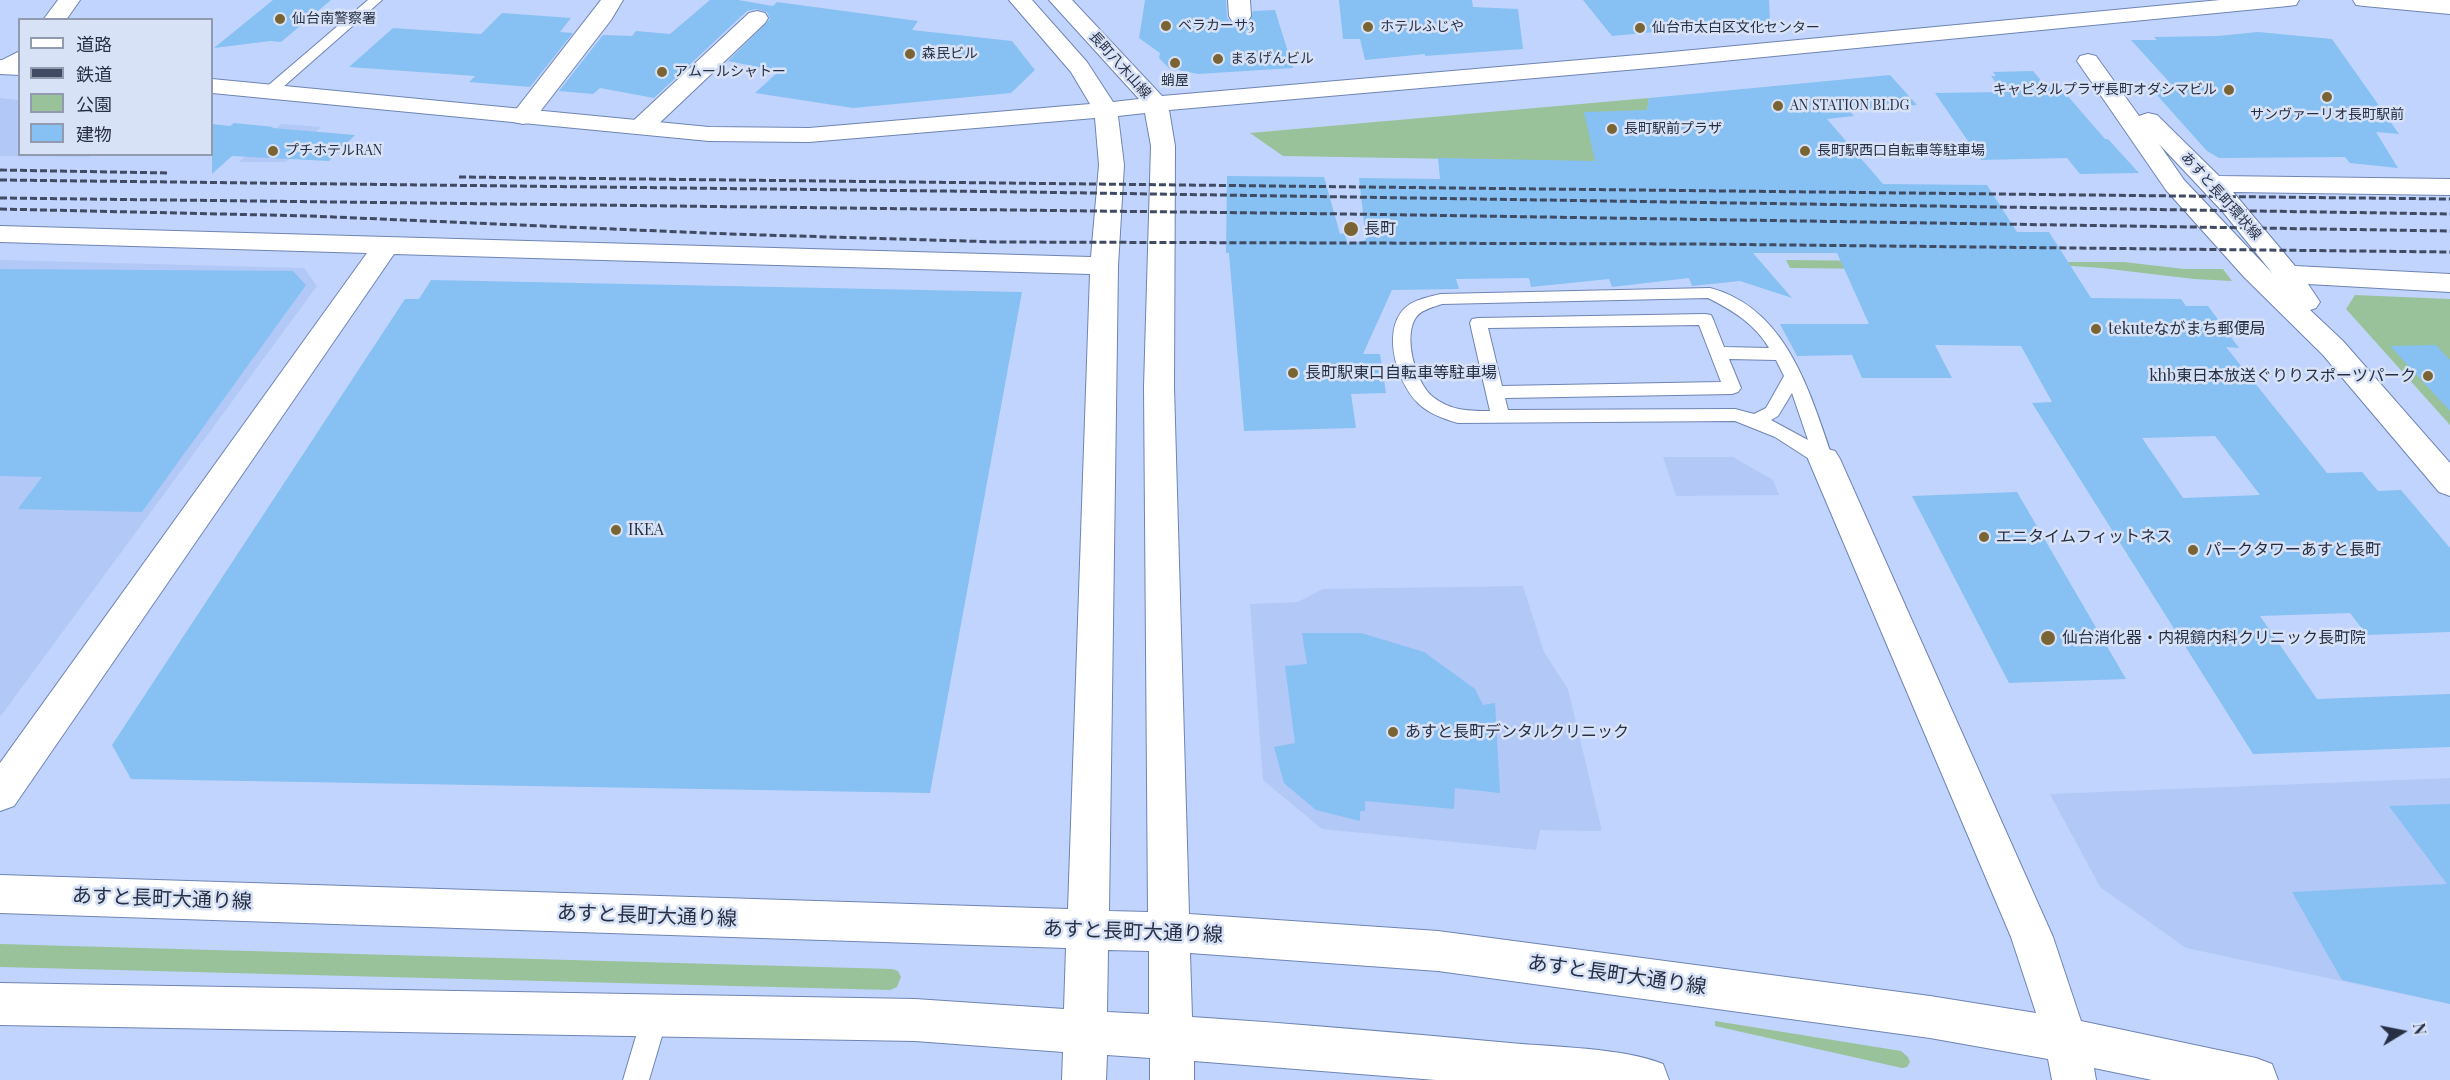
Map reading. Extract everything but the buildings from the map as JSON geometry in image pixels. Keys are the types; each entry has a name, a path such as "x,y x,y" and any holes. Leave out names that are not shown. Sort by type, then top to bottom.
{"street":[{"path":"56,18 69,0"},
{"path":"523,117 612,0"},
{"path":"1020,0 1084,75 1105,110 1110,142 1111,171 1104,266 1084,1080"},
{"name":"長町八木山線","path":"1060,0 1128,71 1155,104 1163,146 1159,387 1172,1080"},
{"path":"213,86 709,134 809,135 906,129 2288,0"},
{"path":"2364,0 2450,7"},
{"name":"あすと長町環状線","path":"2033,5 2214,184 2289,274 2333,348"},
{"path":"641,127 757,18"},
{"name":"あすと長町環状線","path":"2088,61 2175,185 2254,271 2333,348 2450,484"},
{"path":"2214,184 2450,187"},
{"path":"0,234 1104,266"},
{"path":"0,794 386,246"},
{"path":"2254,271 2450,283"},
{"path":"1824,459 2014,892 2032,937 2070,1060"},
{"name":"あすと長町大通り線","path":"0,894 1168,932 1438,951 1930,1017 2070,1060 2256,1080"},
{"path":"0,1004 915,1020 1326,1048 1567,1070 1647,1080"}],"lane":[{"path":"269,92 376,0"},
{"path":"1710,293 1744,308 1763,324 1782,354 1792,376 1824,459 1790,437 1757,420 1735,415 1458,417 1423,399 1408,375 1402,342 1404,325 1413,310 1441,299 1710,293"},
{"path":"1495,392 1732,387 1705,319 1479,323 1495,392 1501,417"},
{"path":"1718,353 1782,354"},
{"path":"1757,420 1772,412 1792,376"},
{"path":"636,1080 655,1016"}],"shaded area":[{"path":"0,98 18,100 18,156 90,156 89,157 0,156"},
{"path":"281,124 321,127 286,162 239,162"},
{"path":"0,260 304,268 317,286 0,717"},
{"path":"1663,457 1733,457 1773,480 1779,495 1676,496"},
{"path":"1523,586 1544,652 1568,689 1602,831 1540,830 1536,850 1322,829 1263,780 1250,604 1298,602 1323,589"},
{"path":"2450,778 2450,1004 2186,948 2100,887 2050,794"}],"green space":[{"path":"1649,98 1643,141 1626,162 1283,156 1250,133"},
{"path":"1786,260 1877,261 1881,269 1790,268"},
{"path":"2014,262 2124,262 2184,269 2223,269 2232,281 2101,268"},
{"name":"khb東日本放送ぐりりスポーツパーク","path":"2355,295 2450,299 2450,425 2346,309"},
{"path":"0,944 892,969 898,971 901,977 897,987 890,990 0,967"},
{"path":"1715,1021 1901,1051 1910,1062 1907,1067 1902,1068 1715,1026"}],"railway":[{"path":"0,170 168,173"},
{"path":"459,177 2450,199"},
{"path":"0,180 1025,192 2450,214"},
{"path":"0,198 1348,214 2450,231"},
{"path":"0,209 310,216 730,234 998,242 1696,244 2450,252"}],"place":[{"name":"仙台南警察署","path":"280,19"},
{"name":"ベラカーサ3","path":"1166,26"},
{"name":"ホテルふじや","path":"1368,27"},
{"name":"仙台市太白区文化センター","path":"1640,28"},
{"name":"森民ビル","path":"910,54"},
{"name":"まるげんビル","path":"1218,59"},
{"name":"蛸屋","path":"1175,63"},
{"name":"アムールシャトー","path":"662,72"},
{"name":"キャピタルプラザ長町オダシマビル","path":"2229,90"},
{"name":"サンヴァーリオ長町駅前","path":"2327,97"},
{"name":"AN STATION BLDG","path":"1778,106"},
{"name":"長町駅前プラザ","path":"1612,129"},
{"name":"プチホテルRAN","path":"273,151"},
{"name":"長町駅西口自転車等駐車場","path":"1805,151"},
{"name":"長町","path":"1351,229"},
{"name":"tekuteながまち郵便局","path":"2096,329"},
{"name":"長町駅東口自転車等駐車場","path":"1293,373"},
{"name":"khb東日本放送ぐりりスポーツパーク","path":"2428,376"},
{"name":"IKEA","path":"616,530"},
{"name":"エニタイムフィットネス","path":"1984,537"},
{"name":"パークタワーあすと長町","path":"2193,550"},
{"name":"仙台消化器・内視鏡内科クリニック長町院","path":"2048,638"},
{"name":"あすと長町デンタルクリニック","path":"1393,732"}]}
